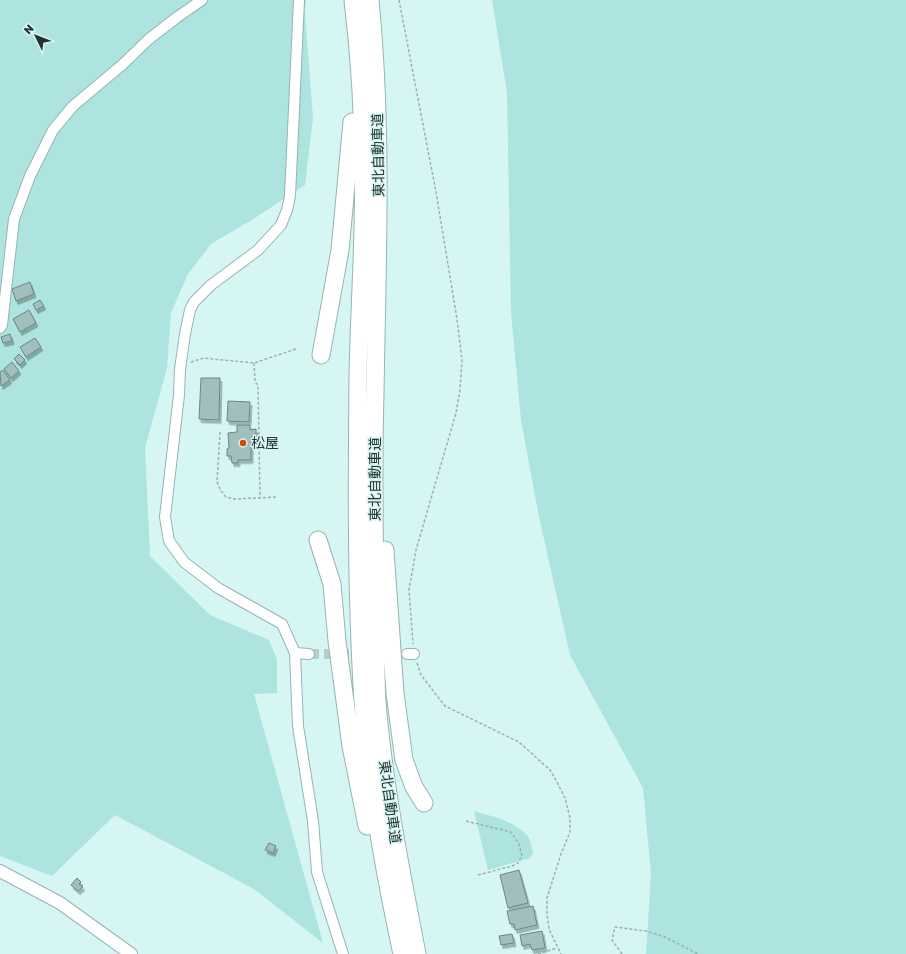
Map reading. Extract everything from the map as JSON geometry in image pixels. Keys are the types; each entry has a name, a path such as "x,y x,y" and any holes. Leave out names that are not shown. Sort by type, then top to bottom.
{"highway":[{"name":"東北自動車道","path":"353,0 358,38 363,175 358,448 360,644 363,703 370,772 387,886 401,954"},
{"name":"東北自動車道","path":"370,0 377,95 378,158 378,296 374,396 377,701 392,824 418,954"},
{"path":"321,355 341,242 349,164 358,38"},
{"path":"374,396 395,693 404,760 414,786 424,803"},
{"path":"318,540 332,584 337,641 350,738 365,816 401,954"}],"street":[{"path":"0,328 2,325 14,219 30,176 53,130 73,106 122,65 149,39 202,0"},
{"path":"299,0 290,196 287,210 281,225 258,250 211,285 194,302 190,310 180,368 179,395 165,517 169,541 184,562 218,588 282,624 295,653 298,726 313,821 317,872 343,954"},
{"path":"295,653 309,654"},
{"path":"0,871 60,903 131,954"}],"path":[{"path":"399,0 437,200 457,319 462,360 460,390 456,413 416,550 409,590 410,654 421,675 445,706 519,742 550,770 557,782 565,798 570,818 570,832 561,854 547,898 546,912 550,929 561,954"},
{"path":"180,368 204,358 254,363 296,349"},
{"path":"254,363 255,382 258,386 260,498"},
{"path":"220,432 218,482 221,491 226,497 234,499 278,497"},
{"path":"466,821 511,832 518,844 522,856 518,863 512,866 478,875"},
{"path":"622,954 612,940 615,927 646,931 665,937 698,954"},
{"path":"538,954 558,948"}],"shaded area":[{"path":"0,0 306,0 305,12 313,118 305,185 255,218 211,244 188,274 171,313 167,368 145,448 150,556 210,615 269,640 277,659 277,693 254,694 323,943 254,889 115,815 52,876 0,856"},
{"path":"492,0 906,0 906,954 646,954 651,874 643,788 570,655 539,517 521,420 511,313 507,93"},
{"path":"474,811 504,820 524,832 529,838 533,853 530,858 488,870"}],"building":[{"path":"30,282 34,294 16,301 12,289"},
{"path":"40,300 44,306 36,310 33,304"},
{"path":"29,310 36,323 20,332 13,319"},
{"path":"10,334 12,341 3,343 1,337"},
{"path":"35,338 41,347 26,357 20,347"},
{"path":"19,354 25,360 20,365 14,359"},
{"path":"12,362 19,371 11,378 4,369"},
{"path":"3,370 10,380 1,386 0,372"},
{"path":"201,378 220,378 219,420 199,419"},
{"path":"228,401 250,402 249,422 227,421"},
{"path":"237,425 250,425 250,430 256,429 256,437 251,437 251,460 238,460 238,463 232,463 231,456 227,456 227,449 229,448 228,433 237,432"},
{"path":"269,843 276,846 273,853 265,850"},
{"path":"519,870 528,903 508,908 500,875"},
{"path":"77,878 81,882 79,884 83,887 78,891 71,885"},
{"path":"533,906 537,925 515,930 514,924 510,924 507,911"},
{"path":"542,931 545,948 532,950 530,944 522,946 520,935"},
{"path":"512,934 514,943 501,945 499,936"}],"tunnel":[{"path":"309,654 365,654"}],"place":[{"name":"松屋","path":"243,443"}]}
